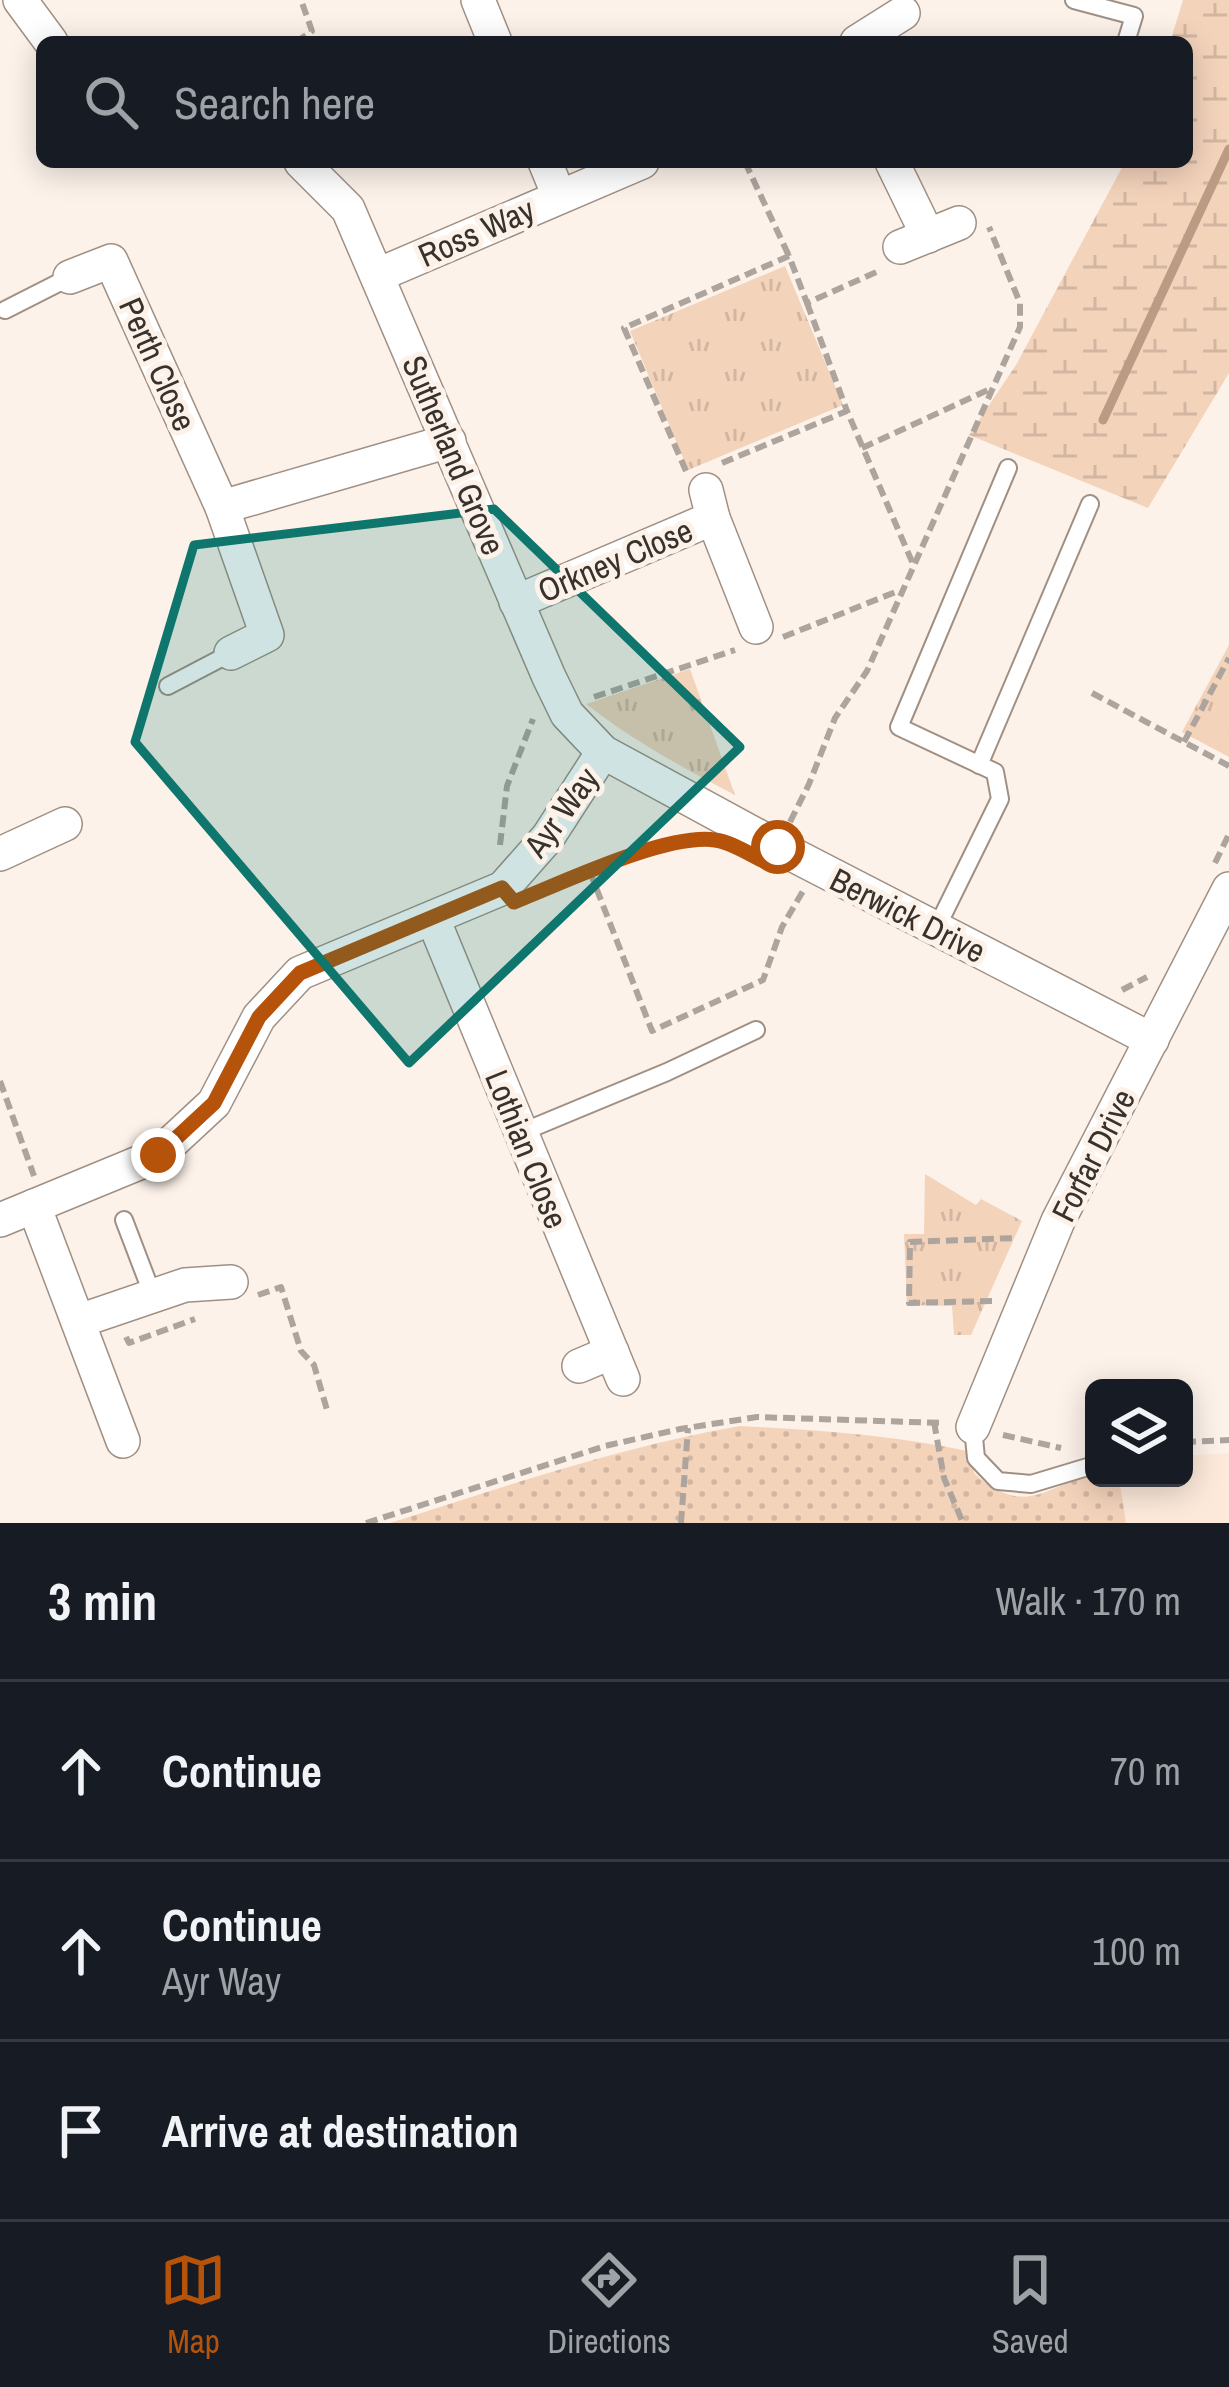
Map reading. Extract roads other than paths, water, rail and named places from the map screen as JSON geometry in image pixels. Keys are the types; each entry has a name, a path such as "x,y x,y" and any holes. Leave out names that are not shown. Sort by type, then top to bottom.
{"street":[{"path":"20,0 47,36"},
{"path":"478,0 493,36"},
{"path":"865,36 906,6"},
{"name":"Sutherland Grove","path":"310,168 348,209 549,677 567,714 603,752"},
{"path":"548,168 560,196"},
{"name":"Ross Way","path":"378,275 628,168"},
{"path":"895,168 932,239"},
{"name":"Perth Close","path":"70,277 111,261 222,507 267,635 231,653"},
{"path":"222,507 448,440"},
{"name":"Orkney Close","path":"516,602 710,486 757,638"},
{"name":"Berwick Drive","path":"603,752 1152,1040"},
{"name":"Ayr Way","path":"0,1220 158,1155 214,1103 259,1017 300,973 502,888 548,837 603,752"},
{"path":"0,854 65,824"},
{"name":"Forfar Drive","path":"973,1427 1058,1221 1229,889"},
{"name":"Lothian Close","path":"433,919 617,1365 579,1366"},
{"path":"38,1204 123,1442"},
{"path":"79,1321 184,1285 245,1288"}],"lane":[{"path":"1074,0 1134,16 1128,36"},
{"name":"Perth Close","path":"5,310 70,277"},
{"path":"936,929 1000,800 995,772 899,727 1008,468"},
{"path":"980,765 1090,504"},
{"name":"Perth Close","path":"168,686 231,653"},
{"path":"520,1134 756,1030"},
{"path":"124,1220 153,1296"},
{"path":"973,1427 976,1458 998,1481 1031,1484 1085,1468"}],"waterway":[{"path":"1103,420 1229,149"}]}
